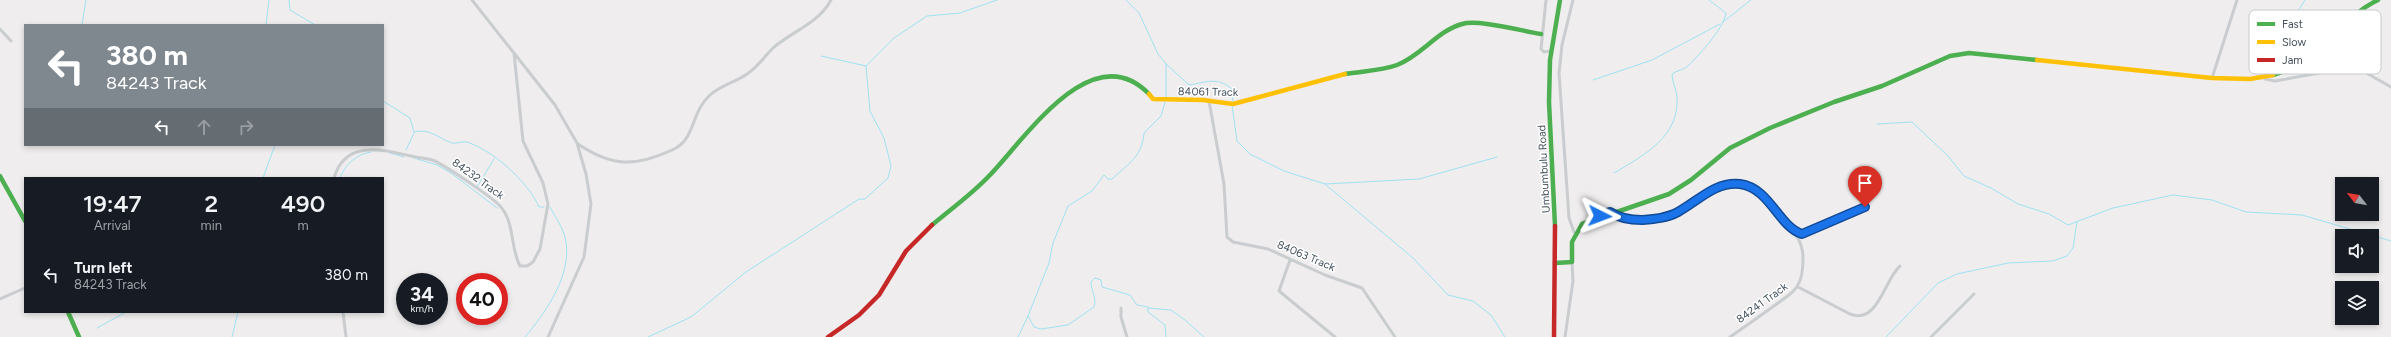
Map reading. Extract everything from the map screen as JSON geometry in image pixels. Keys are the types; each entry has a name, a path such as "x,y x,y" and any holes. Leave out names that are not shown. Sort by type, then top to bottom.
{"street":[{"path":"472,0 555,105 578,144 586,174 591,204 584,257 548,337"},
{"path":"578,144 602,158 629,164 653,158 683,145 700,104 718,89 747,75 772,49 821,13 831,0"},
{"path":"1546,0 1541,34 1541,49 1544,52 1552,51"},
{"name":"Umbumbulu Road","path":"1554,337 1556,302 1555,201 1549,102 1552,44 1560,0"},
{"path":"1573,0 1562,46 1559,73 1569,218 1574,232"},
{"path":"2212,78 2238,0"},
{"path":"2363,10 2378,0"},
{"name":"84061 Track","path":"828,337 876,300 886,286 895,267 913,244 989,177 1027,136 1042,116 1070,92 1102,76 1118,76 1131,79 1140,85 1153,99 1209,101 1232,104 1250,101 1328,77 1397,65 1426,48 1446,32 1462,24 1475,23 1541,34"},
{"path":"0,29 12,41"},
{"path":"1552,44 1562,46"},
{"name":"84232 Track","path":"335,177 342,163 354,154 371,148 432,160 450,170 500,206 509,222 515,257 520,266 527,266 534,262 540,249 548,204 543,183 523,141 514,54"},
{"path":"1565,337 1573,281 1571,242 1574,232 1582,224 1610,212 1669,194 1691,180 1730,148 1770,128 1834,102 1882,86 1958,54 2016,56 2236,80 2263,79 2275,81 2314,74"},
{"path":"2263,79 2279,74"},
{"path":"2368,74 2391,87"},
{"name":"84063 Track","path":"1209,101 1224,184 1227,237 1233,242 1268,249 1290,260 1362,288 1394,337"},
{"path":"0,176 24,219"},
{"name":"84241 Track","path":"1610,212 1617,216 1638,220 1657,219 1677,213 1723,185 1748,185 1769,202 1792,230 1803,253 1803,270 1798,287 1730,337"},
{"path":"1792,230 1805,234 1865,207"},
{"path":"1290,260 1279,291 1336,337"},
{"path":"1555,263 1572,262"},
{"path":"1798,287 1850,314 1858,317 1864,317 1872,310 1894,271 1900,266"},
{"path":"0,299 24,288"},
{"path":"1931,337 1974,294"},
{"path":"1121,308 1121,317 1127,337"},
{"path":"68,313 79,337"},
{"path":"343,313 346,337"}],"waterway":[{"path":"82,24 86,0"},
{"path":"266,24 269,0"},
{"path":"289,0 290,10 313,24"},
{"path":"648,337 691,317 746,272 859,199 865,199 888,178 891,166 884,138 870,111 866,66 894,38 927,16 960,13 997,0"},
{"path":"1126,0 1139,13 1158,54 1166,64 1166,98"},
{"path":"1614,173 1648,152 1666,134 1673,123 1677,96 1672,74 1686,67 1693,61 1721,26 1726,13 1709,0"},
{"path":"1723,22 1751,0"},
{"path":"2299,10 2305,0"},
{"path":"1593,80 1652,60 1720,24"},
{"path":"821,56 866,66"},
{"path":"1166,64 1189,85 1211,81 1221,82 1231,88 1233,102"},
{"path":"384,102 410,118 414,132 429,132 452,143 467,142 488,152 509,168 519,178 534,197 539,207 544,207"},
{"path":"1165,102 1161,116 1144,133 1141,148 1134,159 1112,179 1108,179 1104,175 1092,191 1068,206 1053,243 1049,263 1028,316 1034,327 1041,329 1068,325 1094,307 1095,301 1091,282 1095,278 1101,280 1102,287 1130,295 1137,305 1148,307 1148,312 1165,325 1166,337"},
{"path":"1232,105 1237,141 1250,154 1284,171 1325,184 1413,258 1448,295 1473,301 1491,315 1505,337"},
{"path":"1877,124 1912,122 1948,156 1964,176 1991,188 2018,204 2049,214 2068,225 2113,208 2173,195 2212,200 2246,212 2302,215 2391,241"},
{"path":"406,150 414,133"},
{"path":"263,177 275,146"},
{"path":"340,177 345,168 352,160 356,157 371,152"},
{"path":"390,153 404,157"},
{"path":"1325,184 1419,179 1497,157"},
{"path":"414,158 437,165 451,173 497,208"},
{"path":"477,187 494,159"},
{"path":"525,337 549,304 562,278 566,264 567,251 564,233 550,207"},
{"path":"1886,337 1938,283 1957,274 2008,263 2053,261 2067,256 2073,248 2077,222"},
{"path":"1148,308 1171,310 1204,337"},
{"path":"97,328 124,313"},
{"path":"232,337 238,313"},
{"path":"1018,337 1028,316"}],"traffic: fast":[{"path":"1555,226 1549,102 1550,60 1560,0"},
{"path":"2361,10 2378,0"},
{"path":"1345,74 1378,70 1397,65 1414,56 1445,32 1462,24 1489,24 1541,34"},
{"path":"1555,263 1572,262 1572,242 1582,224 1669,194 1691,180 1730,148 1770,128 1834,102 1882,86 1950,56 1969,53 2037,60"},
{"path":"932,225 982,183 1040,118 1061,99 1083,84 1105,77 1127,79 1149,94"},
{"path":"0,176 24,219"},
{"path":"68,313 79,337"}],"traffic: slow":[{"path":"2037,60 2212,78 2250,79 2273,75"},
{"path":"1149,94 1153,99 1203,100 1233,104 1345,74"}],"traffic: jam":[{"path":"828,337 859,315 879,295 906,251 932,225"},
{"path":"1554,337 1555,226"}],"route":[{"path":"1600,216 1610,212 1617,216 1638,220 1657,219 1677,213 1715,189 1723,185 1731,184 1748,185 1756,190 1769,202 1792,230 1802,234 1825,226 1865,207"}]}
